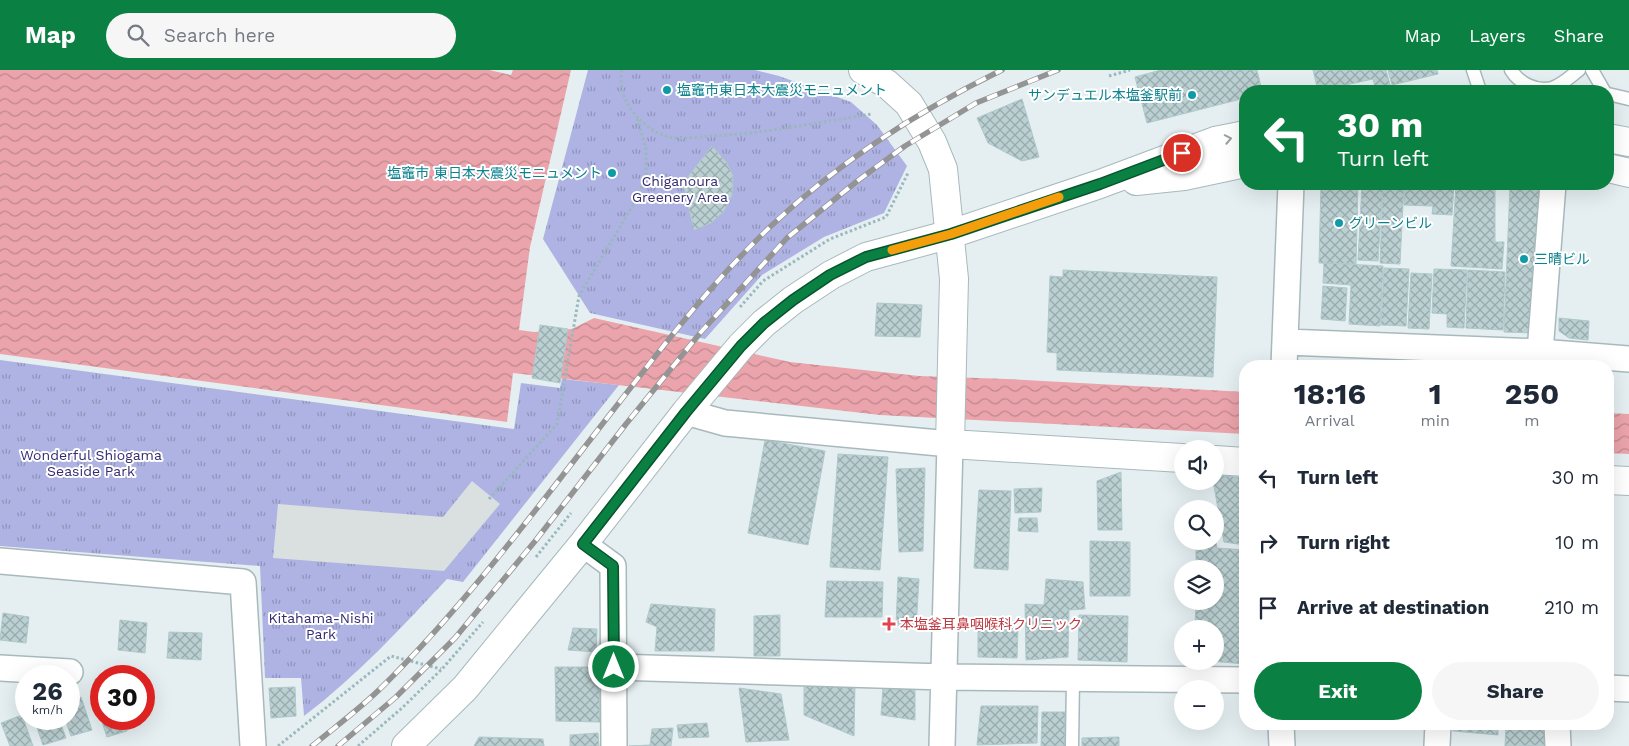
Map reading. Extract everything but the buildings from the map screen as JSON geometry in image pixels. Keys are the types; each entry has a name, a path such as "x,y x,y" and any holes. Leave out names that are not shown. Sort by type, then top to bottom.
{"street":[{"path":"863,70 887,84 909,104 932,142 943,169 951,234 954,280 953,373 942,746"},
{"path":"406,746 465,688 741,346 764,323 793,300 830,275 866,257 951,234 1100,184 1215,141 1239,136"},
{"path":"1614,139 1629,142"},
{"path":"1100,184 1184,176 1239,164"},
{"path":"1614,169 1629,173"},
{"path":"1284,360 1291,190"},
{"path":"1540,352 1553,190"},
{"path":"1286,342 1540,352 1629,359"},
{"path":"692,405 725,423 950,432 1174,457"},
{"path":"1224,461 1239,462"},
{"path":"1614,480 1629,481"},
{"path":"583,544 613,566 614,746"},
{"path":"0,561 243,582 252,746"},
{"path":"614,667 944,677 1239,680"},
{"path":"0,668 15,669"},
{"path":"1614,688 1629,689"},
{"path":"1281,730 1282,746"},
{"path":"1437,746 1438,730"},
{"path":"1557,730 1558,746"}],"lane":[{"path":"1473,70 1478,85"},
{"path":"1511,70 1515,77 1528,85"},
{"path":"1557,85 1579,70"},
{"path":"1592,70 1601,85"},
{"path":"1614,95 1629,99"},
{"path":"1072,746 1073,679"}],"path":[{"path":"489,499 557,424 579,296 633,205 646,178 646,149 637,118 622,95 622,70"},
{"path":"1108,76 1130,70"},
{"path":"637,118 656,132 674,138 732,135 872,114"},
{"path":"530,564 574,510"},
{"path":"358,746 402,708 442,669 487,617"},
{"path":"278,746 391,656 442,669"}],"green space":[{"name":"Chiganoura Greenery Area","path":"588,70 755,70 779,76 851,102 877,125 907,166 884,213 824,237 762,275 705,339 590,313 543,239"},
{"name":"Wonderful Shiogama Seaside Park","path":"0,360 514,429 521,383 560,388 562,379 619,385 463,582 447,579 360,668 304,716 301,678 265,678 260,566 0,546"}],"shaded area":[{"path":"472,481 500,504 444,571 273,558 278,504 443,517"}],"water":[{"path":"0,70 489,70 511,75 513,70 571,70 530,247 519,330 534,332 572,329 594,318 790,362 919,376 1239,392 1239,434 880,415 513,373 507,422 0,354"},
{"path":"1614,413 1629,414 1629,454 1614,453"}],"railway":[{"path":"312,746 375,694 446,619 534,513 691,312 771,226 824,180 881,139 940,103 1002,70"},
{"path":"338,746 396,697 455,638 536,540 626,424 701,332 787,238 856,182 905,146 976,103 1058,70"}],"slow traffic":[{"path":"892,250 951,234 1059,197"}],"place":[{"name":"塩竈市東日本大震災モニュメント","path":"667,90"},
{"name":"サンデュエル本塩釜駅前","path":"1192,95"},
{"name":"塩竈市 東日本大震災モニュメント","path":"612,173"},
{"name":"グリーンビル","path":"1339,223"},
{"name":"三晴ビル","path":"1524,259"},
{"name":"本塩釜耳鼻咽喉科クリニック","path":"889,624"}],"route":[{"path":"614,667 613,566 583,544 698,398 741,346 764,323 793,300 830,275 866,257 951,234 1100,184 1182,153"}],"park label":[{"name":"Kitahama-Nishi Park","path":"321,626"}]}
